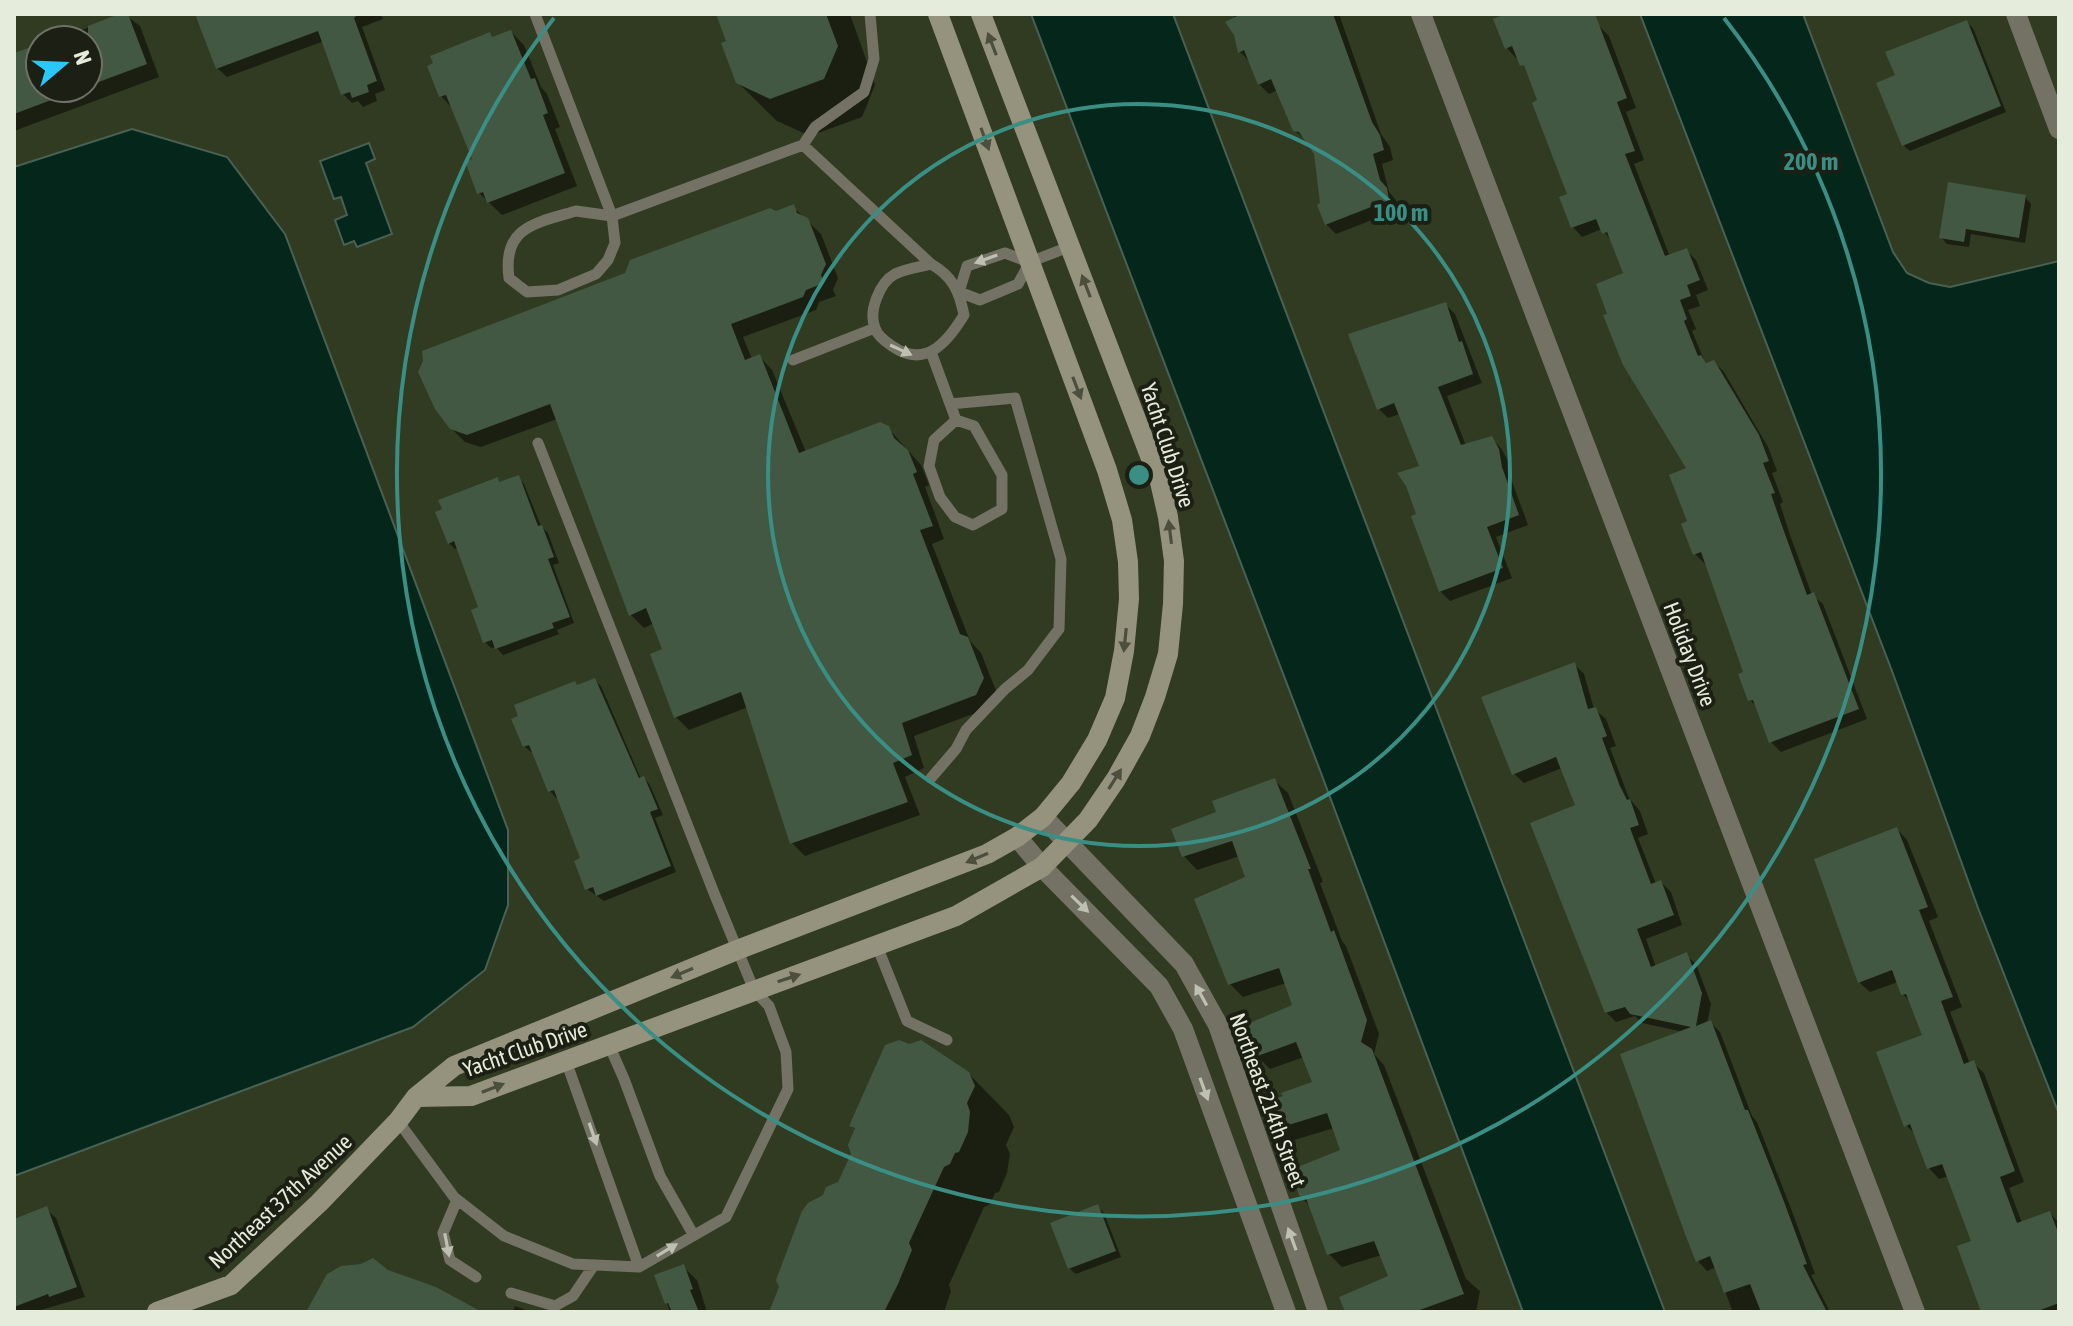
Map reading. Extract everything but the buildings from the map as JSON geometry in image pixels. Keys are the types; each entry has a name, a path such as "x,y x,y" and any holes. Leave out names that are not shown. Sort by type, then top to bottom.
{"street":[{"name":"Yacht Club Drive","path":"416,1097 454,1066 737,950 987,854 1043,817 1071,783 1097,740 1115,698 1124,651 1128,574 1122,520 1107,470 938,14"},
{"name":"Yacht Club Drive","path":"416,1097 471,1096 956,916 1042,867 1088,820 1140,736 1168,654 1174,561 1168,517 1160,482 981,14"},
{"name":"Holiday Drive","path":"1421,14 1915,1312"},
{"path":"2016,14 2059,129"},
{"name":"Northeast 214th Street","path":"1043,817 1184,964 1218,1025 1318,1312"},
{"path":"1017,837 1042,867 1137,960 1159,986 1183,1029 1286,1312"},
{"path":"1159,986 1184,964"},
{"name":"Northeast 37th Avenue","path":"157,1312 231,1285 319,1203 398,1121 416,1097"}],"lane":[{"path":"535,14 612,216 615,243 608,260 596,274 558,290 527,292 509,278 506,258 516,235 543,221 576,211 612,216 803,145 815,127 864,92 874,59 870,14"},
{"path":"803,145 931,264 947,273 959,292 964,315 949,339 931,352 915,356 901,352 887,342 875,328 873,314 883,284 895,274 931,264"},
{"path":"959,292 980,300 1018,284 1030,262 1071,246"},
{"path":"959,292 967,266 1005,253 1030,262"},
{"path":"793,360 875,328"},
{"path":"931,352 956,420"},
{"path":"931,778 956,749 966,730 1028,670 1059,629 1061,559 1015,398 950,404"},
{"path":"956,420 974,426 1002,475 1002,509 973,525 955,517 940,497 929,466 934,440 956,420"},
{"path":"398,1121 457,1200 504,1236 573,1264 639,1267 726,1217 788,1089 786,1052 769,1006 754,990 737,950 538,443"},
{"path":"877,946 907,1021 947,1040"},
{"path":"609,1045 660,1176 693,1234"},
{"path":"566,1061 639,1267"},
{"path":"457,1200 443,1233 450,1260 476,1277"},
{"path":"511,1293 555,1306 573,1296 594,1265"}],"shaded area":[{"path":"1031,14 1173,14 1665,1312 1523,1312"},
{"path":"1640,14 1803,14 1893,252 1907,273 1929,283 1950,287 2059,261 2059,1114 1978,908 1892,671"},
{"path":"132,129 227,157 285,234 508,830 508,905 485,970 413,1027 14,1176 14,167"},
{"path":"369,143 375,159 366,163 392,234 357,247 354,241 344,245 335,220 347,215 341,197 334,199 320,161"}]}
